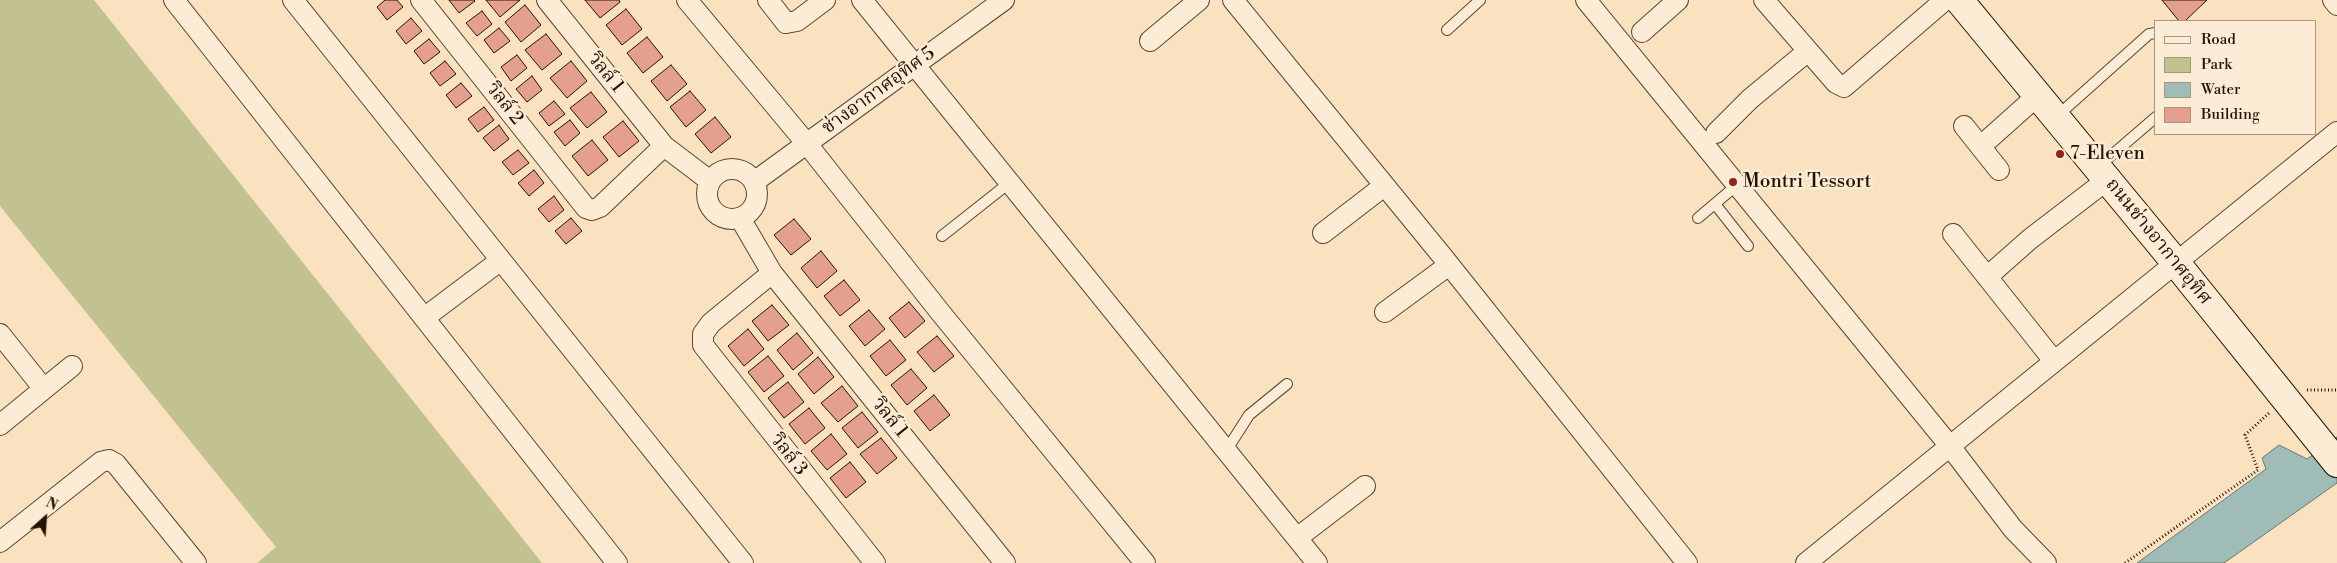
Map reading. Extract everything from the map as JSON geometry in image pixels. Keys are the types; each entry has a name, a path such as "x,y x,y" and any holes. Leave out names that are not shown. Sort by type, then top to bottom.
{"street":[{"path":"174,0 617,563"},
{"path":"293,0 743,563"},
{"name":"วิลล์ 2","path":"422,0 586,208 592,210 600,208 664,146"},
{"name":"วิลล์ 1","path":"547,0 664,146 710,182"},
{"path":"687,0 807,144 940,312 1145,563"},
{"path":"768,0 786,23 797,21 825,0"},
{"path":"862,0 1317,563"},
{"name":"ช่างอากาศอุทิศ 5","path":"754,182 1004,0"},
{"path":"1150,41 1200,0"},
{"path":"1233,0 1449,265 1687,563"},
{"path":"1586,0 1949,445 2013,529 2046,563"},
{"path":"1642,32 1678,0"},
{"path":"1764,0 1836,83 1844,86 1945,0"},
{"name":"ถนนช่างอากาศอุทิศ","path":"1959,0 2176,263 2337,463"},
{"path":"2333,0 2337,5"},
{"path":"1716,133 1750,100 1808,51"},
{"path":"1981,146 2037,96"},
{"path":"1964,126 1999,170"},
{"path":"1806,563 2337,132"},
{"path":"724,170 741,170 754,182 757,199 748,214 740,218 730,219 720,216 712,210 708,201 707,191 710,182 724,170"},
{"path":"1987,277 2102,174"},
{"path":"1323,233 1384,186"},
{"name":"วิลล์ 1","path":"740,218 772,273 1005,563"},
{"path":"1953,234 2054,361"},
{"path":"424,318 500,260"},
{"path":"1385,312 1449,265"},
{"name":"วิลล์ 3","path":"772,273 711,323 703,334 702,345 875,563"},
{"path":"0,334 44,389"},
{"path":"0,425 72,366"},
{"path":"0,542 101,462 109,460 116,464 196,563"},
{"path":"1296,538 1365,486"}],"lane":[{"path":"1447,30 1480,0"},
{"path":"2055,117 2149,34 2154,33"},
{"path":"2102,174 2154,119"},
{"path":"942,236 1009,183"},
{"path":"1698,218 1737,185"},
{"path":"1715,204 1748,246"},
{"path":"1226,451 1249,415 1287,384"}],"path":[{"path":"2126,563 2258,470 2245,435 2293,409 2295,390 2337,390"}],"green space":[{"path":"0,0 94,0 542,563 257,563 276,547 0,206"}],"water":[{"path":"2337,437 2337,483 2224,563 2137,563 2266,469 2262,458 2279,445 2307,459"}],"building":[{"path":"385,0 397,0 403,7 387,20 377,7"},
{"path":"449,0 474,0 475,1 459,13"},
{"path":"486,0 520,0 500,17"},
{"path":"585,0 619,0 620,2 600,18"},
{"path":"2162,0 2207,0 2186,20 2178,20"},
{"path":"525,5 541,25 521,42 505,22"},
{"path":"626,9 642,29 622,45 606,25"},
{"path":"482,11 492,24 477,36 466,23"},
{"path":"411,18 422,31 406,44 396,31"},
{"path":"499,28 510,41 494,53 484,40"},
{"path":"546,34 562,54 542,70 525,50"},
{"path":"647,37 663,57 643,73 627,53"},
{"path":"429,39 440,52 424,64 414,51"},
{"path":"517,55 527,68 511,81 501,67"},
{"path":"445,61 456,74 440,86 430,73"},
{"path":"571,61 587,81 567,98 550,78"},
{"path":"671,65 687,84 667,101 651,81"},
{"path":"532,76 542,90 527,102 516,89"},
{"path":"461,83 472,96 456,108 446,95"},
{"path":"690,91 706,110 686,127 670,107"},
{"path":"591,92 607,112 587,128 570,108"},
{"path":"554,101 565,114 549,126 539,113"},
{"path":"484,107 494,120 478,132 468,119"},
{"path":"715,117 731,137 711,153 695,134"},
{"path":"570,120 580,133 565,146 554,132"},
{"path":"623,121 639,141 619,157 603,137"},
{"path":"499,125 509,139 494,151 483,138"},
{"path":"592,140 608,160 588,176 572,156"},
{"path":"518,150 529,163 513,175 502,162"},
{"path":"534,170 544,183 529,196 518,183"},
{"path":"554,196 564,210 549,222 538,209"},
{"path":"571,218 582,231 566,244 555,231"},
{"path":"794,219 811,239 791,255 774,235"},
{"path":"821,251 837,271 817,288 801,268"},
{"path":"844,280 860,300 840,316 824,296"},
{"path":"909,302 925,321 905,338 889,318"},
{"path":"772,305 789,325 768,341 752,321"},
{"path":"869,310 885,329 865,346 849,326"},
{"path":"748,329 764,349 744,366 728,346"},
{"path":"797,333 813,353 793,370 777,350"},
{"path":"937,336 954,356 934,372 917,352"},
{"path":"890,340 906,360 886,376 870,356"},
{"path":"768,356 784,376 764,392 748,372"},
{"path":"818,357 834,377 814,394 798,374"},
{"path":"911,369 927,388 907,405 891,385"},
{"path":"788,382 804,402 784,418 768,398"},
{"path":"842,386 858,406 838,422 821,403"},
{"path":"934,395 950,415 930,431 914,411"},
{"path":"809,408 825,428 805,444 789,424"},
{"path":"862,412 878,432 858,448 842,428"},
{"path":"831,434 847,454 827,470 811,451"},
{"path":"881,438 897,458 877,474 860,454"},
{"path":"850,462 866,482 846,498 830,478"}],"place":[{"name":"7-Eleven","path":"2060,154"},
{"name":"Montri Tessort","path":"1733,182"}]}
